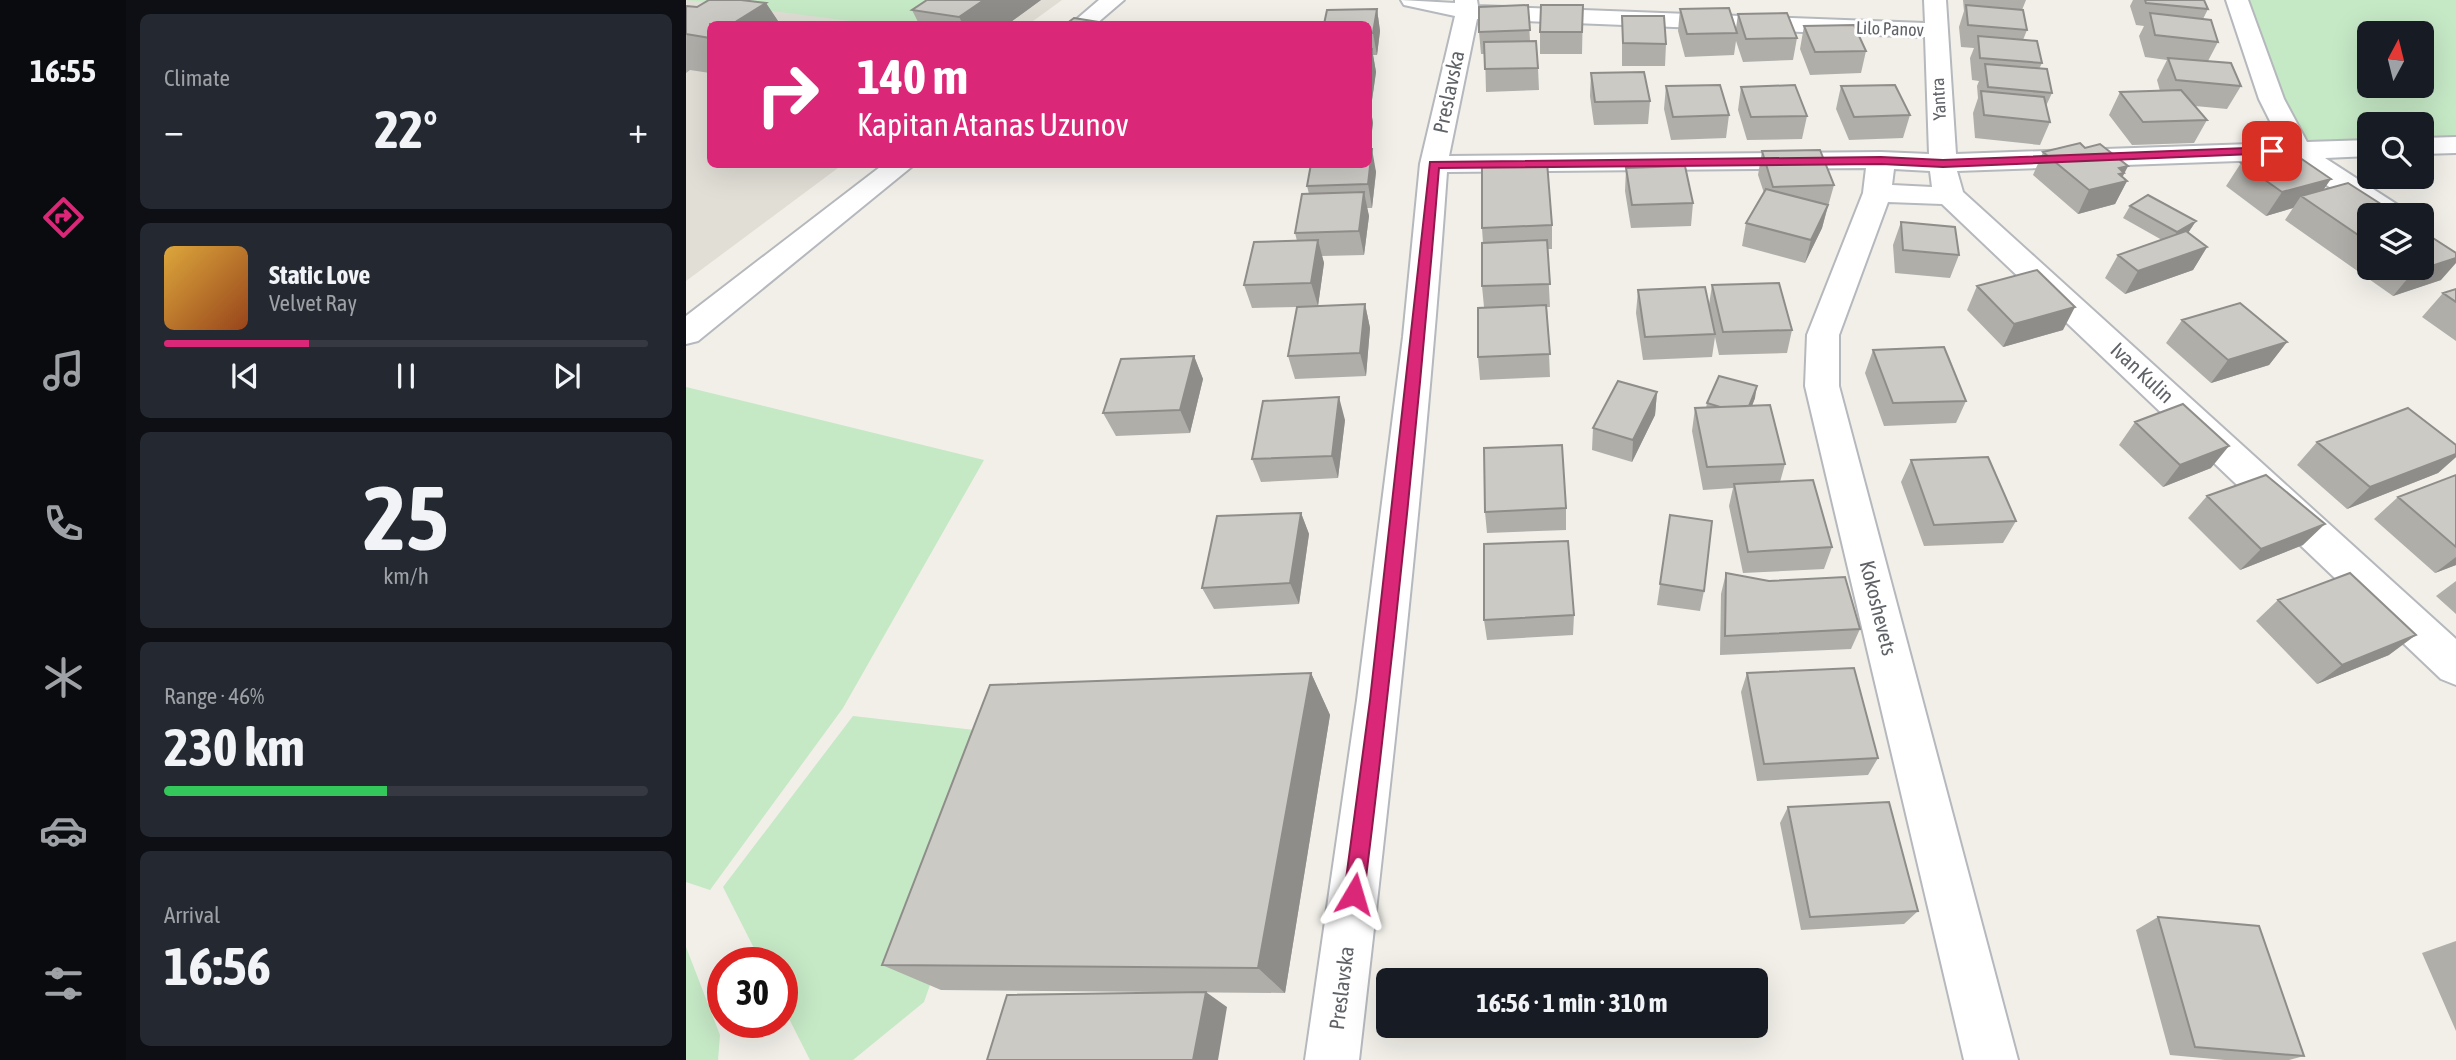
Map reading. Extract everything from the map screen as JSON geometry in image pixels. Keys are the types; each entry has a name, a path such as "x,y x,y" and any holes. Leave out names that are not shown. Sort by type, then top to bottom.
{"street":[{"path":"1086,21 1113,0"},
{"name":"Lilo Panov","path":"1412,0 1466,6 1936,30"},
{"name":"Yantra","path":"1935,0 1947,180"},
{"path":"2237,0 2276,108 2299,150 2376,203"},
{"name":"Preslavska","path":"1332,1060 1379,700 1419,337 1434,164 1466,6"},
{"path":"2434,146 2456,145"},
{"path":"1434,164 1947,180 2299,150 2357,148"},
{"path":"686,333 897,168"},
{"name":"Kokoshevets","path":"1879,176 1823,335 1822,386 1991,1060"},
{"name":"Ivan Kulin","path":"1947,180 2456,666"}],"shaded area":[{"path":"686,0 1062,0 1033,21 707,21 707,168 838,168 686,281"}],"green space":[{"path":"686,0 950,0 922,21 850,21"},
{"path":"2237,0 2456,0 2456,145 2434,146 2434,112 2357,112 2357,148 2299,150"},
{"path":"686,387 984,460 843,708 710,890 686,882"},
{"path":"853,716 1018,735 924,1002 853,1060 810,1060 798,1036 798,947 753,947 723,887"},
{"path":"686,947 707,1001 707,1038 720,1038 718,1060 686,1060"}],"building":[{"path":"709,0 766,3 737,21 707,21 707,38 686,34 686,6 697,7"},
{"path":"927,0 984,0 959,17 912,10"},
{"path":"2145,0 2204,0 2208,9 2146,3"},
{"path":"1528,5 1530,30 1479,32 1479,7"},
{"path":"1541,5 1583,5 1582,32 1540,32"},
{"path":"1966,5 2023,10 2027,30 1968,25"},
{"path":"1729,8 1737,33 1687,34 1680,9"},
{"path":"1377,9 1373,33 1372,21 1325,21 1327,10"},
{"path":"1787,13 1797,38 1746,39 1738,14"},
{"path":"2150,13 2211,20 2218,42 2155,35"},
{"path":"1622,16 1664,16 1666,44 1623,43"},
{"path":"1074,18 1092,21 1070,21"},
{"path":"1854,25 1866,51 1815,52 1804,26"},
{"path":"1978,36 2037,41 2042,63 1980,58"},
{"path":"1536,41 1538,68 1485,69 1484,42"},
{"path":"2168,58 2231,63 2241,86 2176,80"},
{"path":"1985,64 2047,69 2052,93 1988,87"},
{"path":"1644,72 1650,101 1595,102 1591,73"},
{"path":"1720,85 1729,115 1673,117 1666,86"},
{"path":"1795,85 1807,116 1751,117 1741,87"},
{"path":"1895,85 1910,115 1854,117 1841,86"},
{"path":"2181,90 2207,120 2143,122 2120,92"},
{"path":"1981,91 2044,97 2050,122 1984,115"},
{"path":"2080,143 2085,148 2100,144 2128,166 2119,168 2124,173 2119,174 2127,181 2089,190 2043,152"},
{"path":"1820,150 1834,185 1773,187 1762,151"},
{"path":"2290,151 2331,179 2282,192 2241,163"},
{"path":"1547,162 1552,225 1482,228 1482,165"},
{"path":"1685,166 1693,203 1632,205 1626,168"},
{"path":"1310,168 1370,168 1368,184 1307,186"},
{"path":"2348,183 2379,203 2357,203 2357,234 2301,196"},
{"path":"1766,189 1828,205 1811,240 1746,223"},
{"path":"1364,192 1359,231 1295,233 1302,194"},
{"path":"2148,195 2196,221 2177,232 2130,206"},
{"path":"1901,222 1955,227 1959,255 1903,250"},
{"path":"2186,231 2207,247 2138,271 2118,255"},
{"path":"2434,239 2456,253 2456,258 2434,265"},
{"path":"1318,240 1311,283 1244,285 1254,242"},
{"path":"1547,240 1550,284 1482,286 1482,243"},
{"path":"2037,270 2075,307 2014,324 1977,286"},
{"path":"1779,283 1792,330 1723,332 1712,285"},
{"path":"1705,287 1715,334 1645,337 1638,290"},
{"path":"2456,289 2456,302 2443,293"},
{"path":"2240,303 2287,342 2228,360 2182,320"},
{"path":"1365,304 1360,353 1288,356 1297,307"},
{"path":"1546,305 1550,354 1478,357 1478,308"},
{"path":"1944,347 1966,401 1893,403 1873,350"},
{"path":"1194,356 1180,410 1103,413 1121,359"},
{"path":"1719,376 1757,386 1749,406 1720,407 1707,403"},
{"path":"1618,381 1657,392 1633,440 1593,428"},
{"path":"1339,397 1332,456 1252,459 1263,401"},
{"path":"2183,404 2229,446 2180,465 2135,422"},
{"path":"1770,405 1785,464 1707,467 1695,408"},
{"path":"2408,408 2456,445 2456,454 2370,487 2317,442"},
{"path":"1562,445 1566,508 1485,512 1484,448"},
{"path":"1988,457 2016,521 1934,525 1911,460"},
{"path":"2266,475 2325,524 2261,549 2207,496"},
{"path":"2456,475 2456,547 2398,497"},
{"path":"1813,480 1832,547 1748,552 1734,484"},
{"path":"1301,513 1290,583 1202,588 1217,516"},
{"path":"1670,515 1712,521 1704,591 1660,584"},
{"path":"1568,541 1574,615 1484,620 1484,544"},
{"path":"1726,573 1769,581 1845,577 1860,629 1725,636"},
{"path":"2350,573 2416,635 2342,665 2278,600"},
{"path":"1854,668 1878,758 1764,764 1747,673"},
{"path":"1311,673 1258,968 882,965 990,685"},
{"path":"1889,802 1918,911 1810,917 1788,807"},
{"path":"2158,917 2259,926 2304,1056 2195,1047"},
{"path":"1206,992 1193,1060 987,1060 1007,995"}],"route":[{"path":"1354,894 1379,700 1419,337 1434,164 1881,160 1943,163 2272,151"}]}
